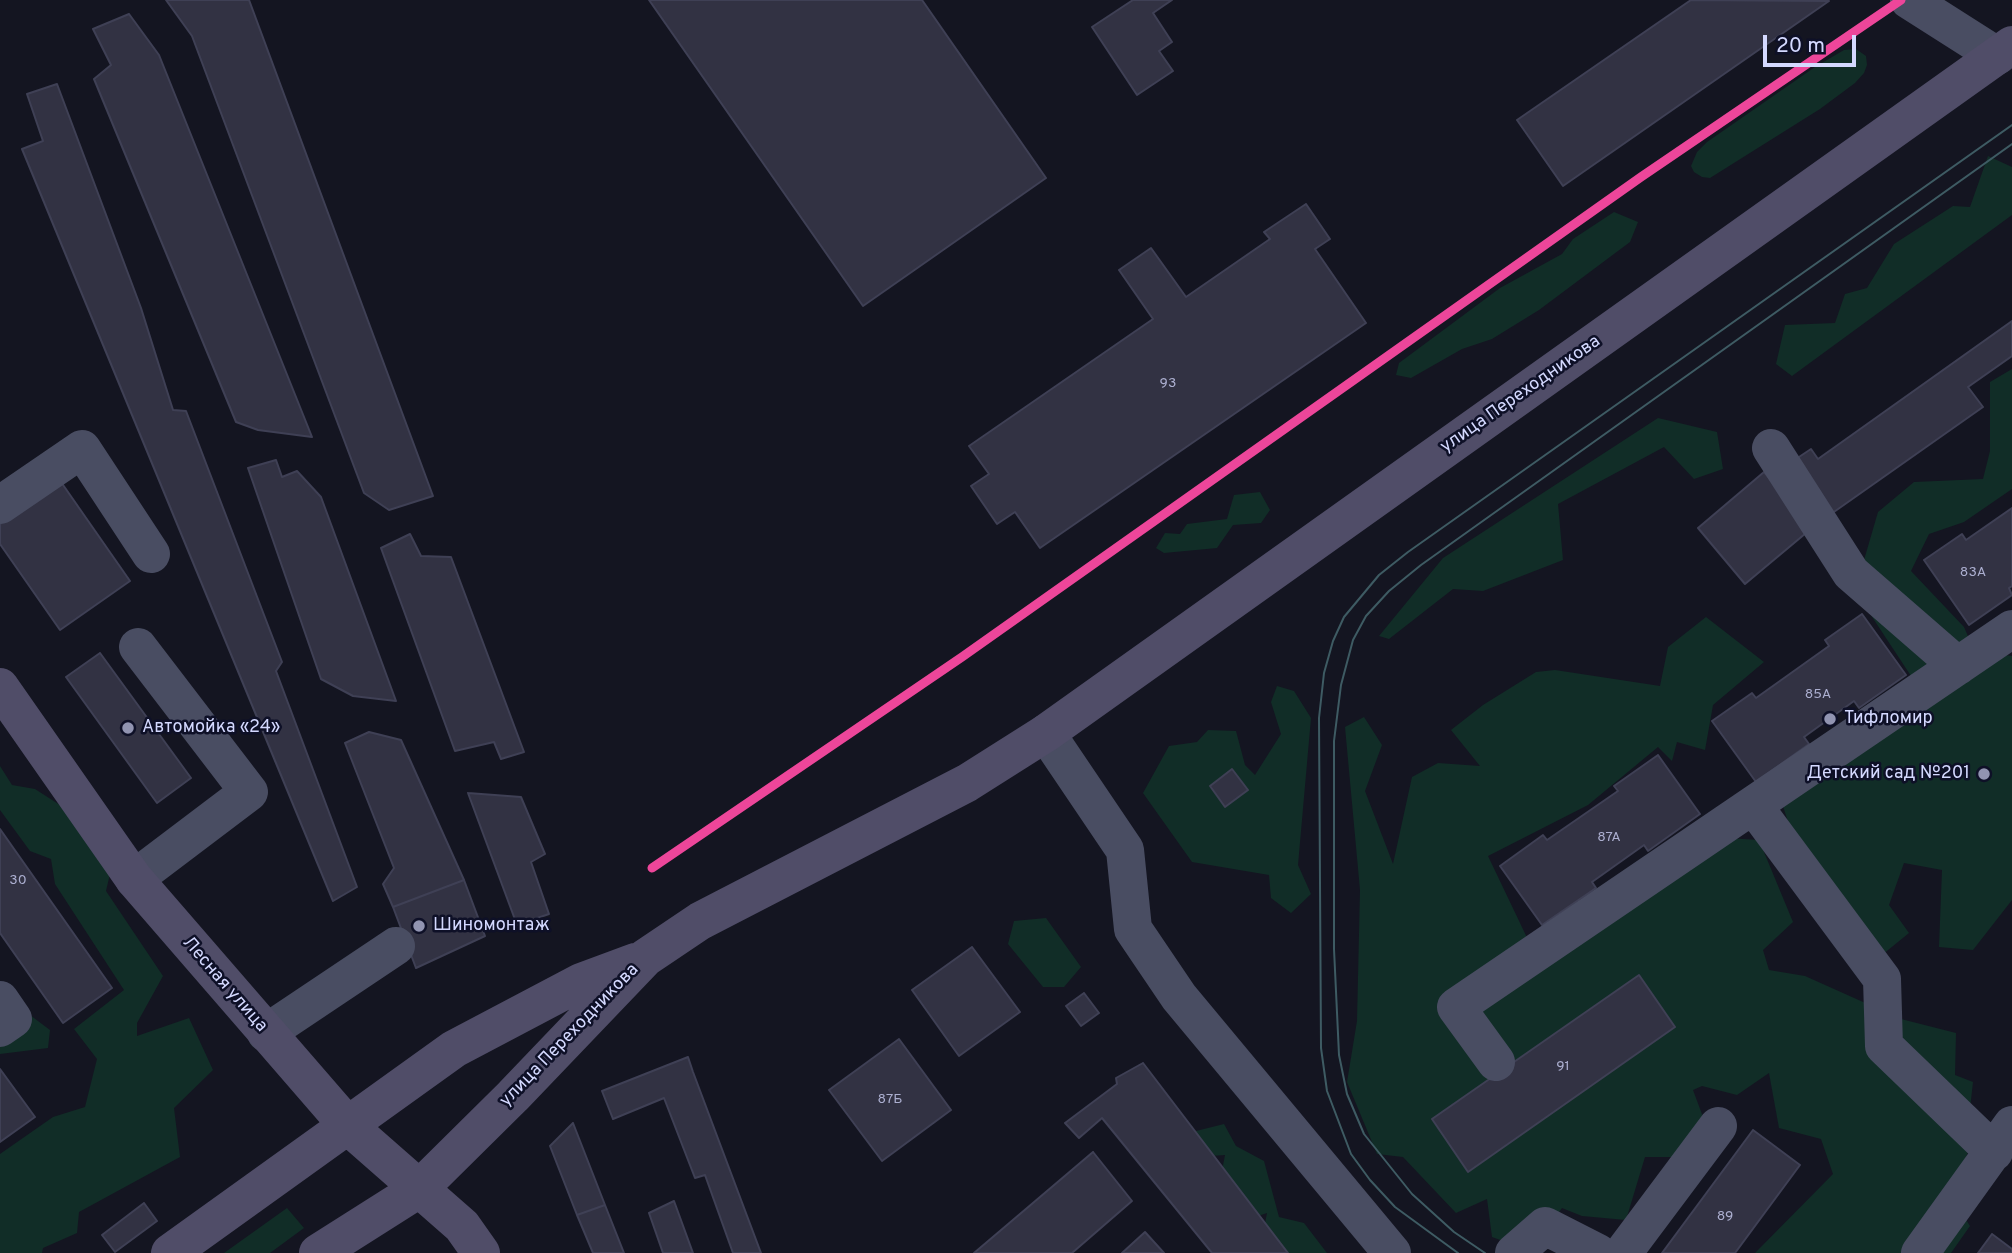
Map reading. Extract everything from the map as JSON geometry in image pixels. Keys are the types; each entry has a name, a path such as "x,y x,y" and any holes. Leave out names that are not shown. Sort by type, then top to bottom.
{"main road":[{"name":"улица Переходникова","path":"318,1253 419,1189 513,1096 645,958 700,921 955,790 1046,733 2005,51"},
{"name":"Лесная улица","path":"0,687 134,879 348,1126 462,1226 481,1253"},
{"name":"улица Переходникова","path":"170,1253 454,1049 581,982 645,958"}],"lane":[{"path":"1909,0 2005,51"},
{"path":"1771,448 1851,573 1958,666"},
{"path":"0,505 82,449 151,554"},
{"path":"1496,1062 1456,1007 2012,629"},
{"path":"134,879 249,792 138,647"},
{"path":"1046,733 1125,850 1133,929 1179,997 1392,1253"},
{"path":"1753,805 1882,979 1885,1045 2003,1139 1920,1253"},
{"path":"266,1033 396,946"},
{"path":"0,1000 13,1019 0,1028"},
{"path":"1623,1253 1718,1126"},
{"path":"1514,1253 1545,1226 1598,1253"}],"green space":[{"path":"1856,49 1866,56 1867,65 1855,83 1820,109 1710,178 1694,172 1691,166 1697,152 1707,142 1815,67 1844,50"},
{"path":"1988,156 2012,167 2012,215 1792,376 1776,364 1785,325 1835,323 1845,294 1867,288 1894,244 1953,206 1970,207"},
{"path":"1614,212 1638,222 1630,242 1539,310 1492,339 1462,349 1411,378 1396,375 1399,363 1500,288 1562,254 1573,239"},
{"path":"2012,369 2012,489 1964,522 1929,534 1911,571 1964,627 1974,650 2012,656 2012,900 1973,950 1939,947 1942,870 1904,863 1889,905 1909,933 1882,955 1791,831 1773,775 1911,676 1855,591 1878,512 1914,482 1983,479 1990,451 1990,382"},
{"path":"1658,418 1717,432 1723,469 1694,479 1664,447 1558,504 1563,560 1483,591 1453,589 1389,639 1379,636 1443,558"},
{"path":"1260,492 1270,510 1261,523 1233,525 1217,548 1164,553 1156,548 1165,533 1180,534 1187,524 1227,519 1234,495"},
{"path":"1706,617 1764,662 1713,705 1705,750 1677,742 1672,761 1658,747 1588,805 1488,856 1531,946 1694,836 1759,840 1793,922 1763,950 1769,970 1805,976 1901,1019 1956,1033 1955,1075 1973,1082 1970,1109 1979,1127 1950,1194 1970,1226 1951,1253 1755,1253 1833,1174 1821,1139 1779,1128 1769,1073 1737,1095 1702,1086 1693,1090 1706,1125 1684,1157 1645,1157 1626,1220 1582,1216 1562,1208 1531,1251 1492,1237 1487,1199 1456,1213 1403,1157 1377,1154 1347,1082 1357,1021 1360,890 1345,727 1364,717 1382,745 1365,791 1393,864 1412,777 1438,763 1480,766 1451,730 1483,705 1536,672 1555,670 1660,686 1668,647"},
{"path":"1277,686 1294,691 1311,718 1298,865 1311,894 1291,913 1271,898 1269,875 1192,862 1143,793 1169,746 1197,742 1208,730 1236,731 1245,765 1255,775 1281,734 1271,702"},
{"path":"0,766 12,785 35,789 91,825 113,861 106,891 163,976 137,1023 137,1036 189,1018 213,1070 174,1108 180,1157 79,1212 77,1233 43,1248 42,1253 0,1253 0,1154 53,1117 85,1107 97,1059 74,1029 124,990 55,884 51,859 30,851 0,810"},
{"path":"1046,918 1081,967 1064,987 1043,987 1008,944 1014,921"},
{"path":"18,1006 50,1030 48,1048 0,1054 0,1012"},
{"path":"1224,1124 1236,1146 1264,1161 1279,1217 1304,1223 1327,1253 1262,1253 1260,1250 1267,1213 1246,1220 1220,1181 1225,1155 1197,1157 1188,1133"},
{"path":"287,1208 304,1228 270,1253 224,1253"}],"building":[{"path":"166,0 249,0 433,496 389,510 364,493 192,36"},
{"path":"649,0 922,0 1046,178 863,306"},
{"path":"1133,0 1172,0 1153,13 1172,42 1159,51 1173,71 1137,95 1092,27"},
{"path":"1691,0 1829,1 1563,186 1517,120"},
{"path":"129,14 159,55 312,437 258,430 236,422 94,79 111,65 93,29"},
{"path":"57,84 141,308 173,410 186,411 282,662 276,671 357,887 333,901 22,149 43,141 27,94"},
{"path":"1306,204 1330,239 1315,249 1366,323 1040,548 1015,512 997,524 971,486 989,474 969,446 1153,319 1119,270 1151,248 1186,297 1270,239 1264,232"},
{"path":"2012,321 2012,356 1968,387 1983,407 1831,514 1793,461 1811,449 1818,459"},
{"path":"276,460 282,477 297,471 321,497 396,701 353,696 321,679 248,468"},
{"path":"1764,472 1812,528 1745,584 1698,528"},
{"path":"61,482 130,581 60,630 0,544 0,524"},
{"path":"2012,508 2012,586 2009,588 2012,595 1969,625 1924,560 1962,534 1966,540"},
{"path":"410,534 421,556 451,557 524,752 501,759 494,742 455,751 381,548"},
{"path":"1862,614 1906,675 1859,708 1854,701 1804,737 1809,744 1756,782 1712,721 1752,693 1756,698 1829,646 1825,640"},
{"name":"Автомойка «24»","path":"100,653 191,778 157,803 66,677"},
{"path":"369,732 401,740 464,880 393,907 383,884 394,868 345,743"},
{"path":"1658,755 1700,814 1648,851 1644,845 1592,882 1596,888 1542,925 1500,866 1543,835 1547,840 1618,791 1614,786"},
{"path":"1232,769 1248,790 1225,807 1210,786"},
{"path":"468,793 521,797 545,854 531,862 549,914 517,925"},
{"path":"0,829 112,988 63,1023 0,933"},
{"path":"464,880 485,936 416,968 393,907"},
{"path":"972,947 1020,1012 959,1056 912,990"},
{"path":"1639,975 1675,1027 1468,1172 1432,1119"},
{"path":"1084,993 1099,1013 1081,1026 1066,1006"},
{"path":"899,1039 951,1110 882,1161 829,1090"},
{"path":"688,1057 761,1253 733,1253 705,1175 695,1178 664,1098 613,1119 602,1091"},
{"path":"1143,1063 1288,1253 1212,1253 1102,1118 1079,1138 1065,1123 1117,1084 1116,1078"},
{"path":"0,1069 35,1117 0,1142"},
{"path":"573,1123 605,1205 577,1215 550,1146"},
{"path":"1753,1130 1800,1165 1735,1253 1662,1253"},
{"path":"1093,1152 1132,1201 1072,1253 974,1253"},
{"path":"674,1201 693,1253 663,1253 649,1213"},
{"path":"144,1203 157,1221 115,1252 102,1235"},
{"path":"605,1205 624,1253 593,1253 577,1215"},
{"path":"1145,1232 1164,1253 1122,1253"},
{"path":"1992,1234 2012,1249 2012,1253 1978,1253"}],"tram line":[{"path":"1458,1253 1395,1207 1370,1180 1351,1154 1327,1091 1321,1048 1319,718 1324,673 1333,641 1344,617 1379,575 1408,552 2012,125"},
{"path":"1485,1253 1454,1232 1412,1194 1364,1134 1347,1094 1339,1055 1334,949 1334,741 1341,685 1353,640 1366,616 1389,591 1421,565 2012,144"}],"cycle path":[{"path":"652,868 962,657 1641,177 1901,0"}],"place":[{"name":"Тифломир","path":"1830,719"},
{"name":"Автомойка «24»","path":"128,728"},
{"name":"Детский сад №201","path":"1984,774"},
{"name":"Шиномонтаж","path":"419,926"}]}
